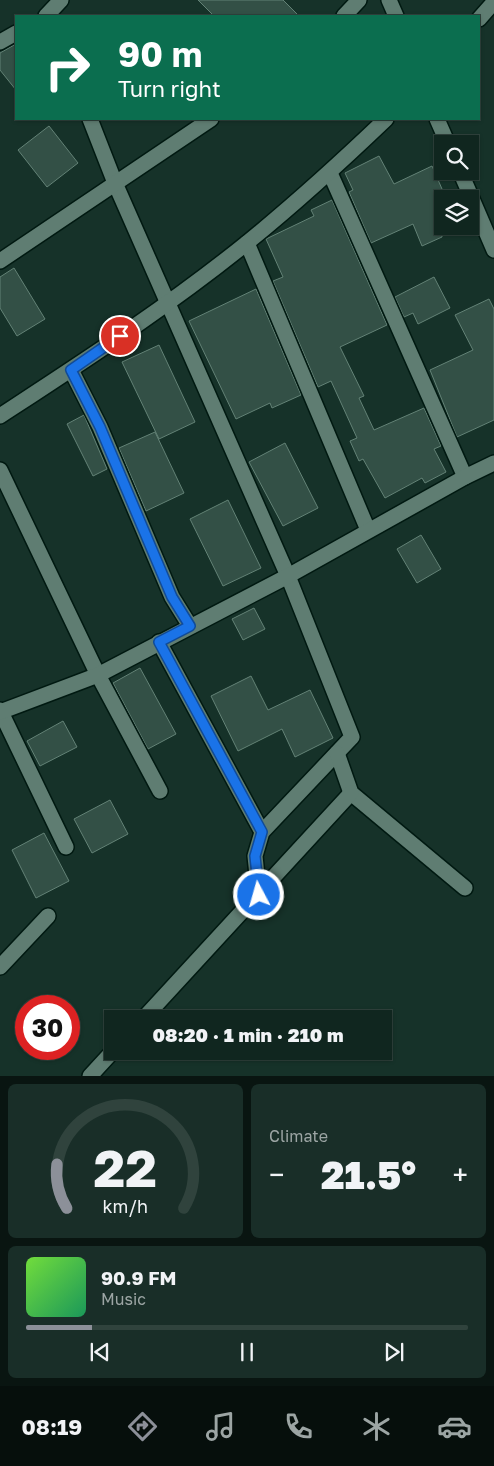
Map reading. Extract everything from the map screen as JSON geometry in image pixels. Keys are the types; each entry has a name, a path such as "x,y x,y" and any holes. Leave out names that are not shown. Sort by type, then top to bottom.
{"street":[{"path":"42,0 48,15"},
{"path":"49,15 60,0"},
{"path":"345,15 359,0"},
{"path":"390,0 396,15"},
{"path":"480,18 494,2"},
{"path":"0,42 15,34"},
{"path":"90,120 115,183 288,576 352,737 262,832 255,856 259,895"},
{"path":"0,262 210,120"},
{"path":"0,416 168,303 247,243 330,173 385,120"},
{"path":"437,120 444,135"},
{"path":"330,173 465,477"},
{"path":"464,180 493,245"},
{"path":"247,243 368,530"},
{"path":"71,370 100,427 172,597 190,626"},
{"path":"66,847 0,711 98,675 288,576 368,530 494,463"},
{"path":"0,470 98,675 160,791"},
{"path":"159,642 262,832"},
{"path":"337,753 351,793 466,888"},
{"path":"151,1010 351,793"},
{"path":"0,967 48,916"},
{"path":"90,1076 105,1060"}],"building":[{"path":"198,0 283,0 298,15 213,15"},
{"path":"15,45 15,89 0,70 0,53"},
{"path":"49,126 78,163 47,187 18,150"},
{"path":"379,156 394,184 432,166 434,180 438,180 442,189 434,190 434,235 442,235 442,237 422,246 413,224 371,243 349,192 353,190 345,173"},
{"path":"332,200 387,325 340,347 364,396 359,398 374,430 424,408 441,446 434,449 446,472 425,483 422,478 385,498 363,459 359,461 350,441 357,438 331,381 318,387 273,281 283,277 266,239 314,216 311,210"},
{"path":"14,268 45,319 17,336 0,308 0,277"},
{"path":"434,277 450,308 418,324 413,313 404,317 395,297"},
{"path":"256,289 301,395 272,408 270,403 236,419 189,321"},
{"path":"489,299 494,309 494,420 457,437 430,370 473,350 455,315"},
{"path":"159,345 195,422 159,439 122,362"},
{"path":"84,415 107,469 93,476 67,424"},
{"path":"155,432 184,493 146,511 119,448"},
{"path":"285,443 318,508 283,526 249,462"},
{"path":"228,500 261,568 223,586 190,519"},
{"path":"421,535 441,569 417,583 397,549"},
{"path":"254,608 265,629 243,640 232,619"},
{"path":"140,668 176,734 148,749 113,683"},
{"path":"251,676 268,710 310,690 333,738 295,757 282,729 238,751 211,696"},
{"path":"63,721 77,747 40,766 27,741"},
{"path":"110,800 128,834 92,853 74,819"},
{"path":"44,833 69,881 36,898 12,850"}],"route":[{"path":"120,336 71,370 100,427 172,597 190,626 159,642 262,832 255,856 259,895"}]}
